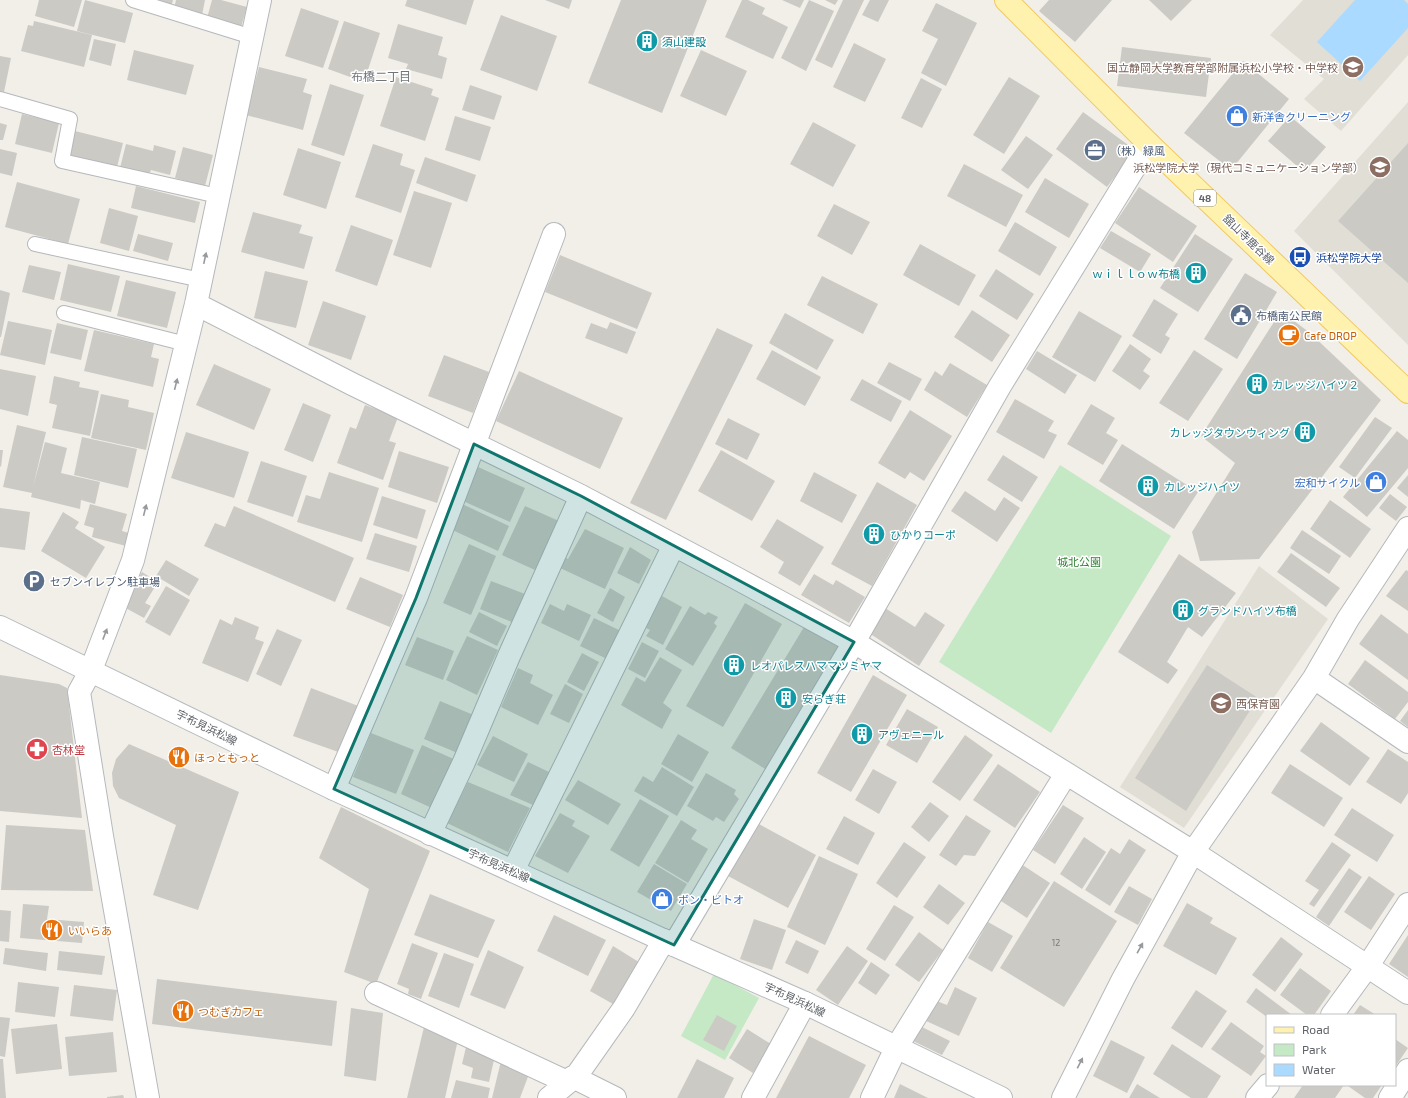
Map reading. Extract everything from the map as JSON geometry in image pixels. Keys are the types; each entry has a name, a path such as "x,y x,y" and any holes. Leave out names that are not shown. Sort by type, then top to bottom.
{"main road":[{"name":"舘山寺鹿谷線","path":"1006,0 1149,144 1408,392"}],"street":[{"path":"148,1098 102,836 79,692 91,670 133,560 196,304 260,0"},
{"path":"549,1098 570,1080 624,1008 669,943 854,642 1000,386 1149,144"},
{"path":"334,789 416,598 554,234"},
{"path":"196,304 474,444 581,496 674,544 854,642 1193,852 1408,993"},
{"path":"430,834 464,762 509,656 581,496"},
{"path":"1062,1098 1122,979 1193,852 1314,678 1348,619 1408,528"},
{"path":"513,871 674,544"},
{"name":"宇布見浜松線","path":"0,627 334,789 669,943 805,1003 1001,1098"},
{"path":"1314,678 1408,742"},
{"path":"872,1098 896,1048 1066,774"},
{"path":"1333,1014 1367,967 1408,904"},
{"path":"376,994 570,1080 615,1098"},
{"path":"753,1098 805,1003"},
{"path":"1390,1098 1408,1070"},
{"path":"1257,1098 1267,1086"}],"lane":[{"path":"133,0 252,37"},
{"path":"0,100 70,119 62,161 218,196"},
{"path":"35,244 200,280"},
{"path":"64,313 186,344"}],"highlighted area":[{"path":"474,444 581,496 854,642 674,945 334,789 416,598"}],"shaded area":[{"name":"国立静岡大学教育学部附属浜松小学校・中学校","path":"1303,0 1408,0 1408,55 1341,131 1304,99 1324,79 1270,35"},
{"name":"浜松学院大学（現代コミュニケーション学部）","path":"1408,102 1408,345 1294,231"},
{"name":"西保育園","path":"1259,566 1328,619 1184,828 1120,787"}],"green space":[{"name":"城北公園","path":"1060,465 1171,536 1051,733 939,662"},
{"path":"714,974 759,998 725,1060 681,1036"}],"water":[{"path":"1355,0 1404,0 1408,4 1408,28 1360,81 1317,42"}],"building":[{"path":"39,0 82,0 74,27 35,16"},
{"path":"85,0 133,13 125,43 77,31"},
{"path":"147,0 173,0 171,7"},
{"path":"176,0 205,0 202,15 174,9"},
{"path":"212,0 221,0 247,7 241,27 207,18"},
{"path":"407,0 474,0 466,25 405,6"},
{"path":"545,0 572,0 569,9"},
{"name":"須山建設","path":"621,0 707,0 662,113 588,83"},
{"path":"742,0 748,0 765,8 762,14 788,27 773,59 725,37"},
{"path":"782,0 804,0 800,8"},
{"path":"809,0 834,11 806,71 781,58"},
{"path":"825,0 838,0 835,5"},
{"path":"843,0 864,0 832,68 815,60"},
{"path":"870,0 889,0 878,22 862,15"},
{"path":"1049,0 1112,0 1075,42 1039,11"},
{"path":"1149,0 1192,0 1171,21"},
{"path":"936,3 977,23 946,86 921,73 938,39 922,31"},
{"path":"301,8 339,21 323,68 285,56"},
{"path":"501,15 557,36 537,91 480,70"},
{"path":"34,21 92,35 84,67 21,51 28,25 33,26"},
{"path":"344,21 380,33 364,82 328,69"},
{"path":"398,24 443,37 438,55 447,58 442,79 406,69 408,64 388,58"},
{"path":"94,39 116,44 111,66 89,60"},
{"path":"854,43 886,59 865,102 833,87"},
{"path":"1122,47 1211,58 1206,97 1117,86"},
{"path":"134,50 194,65 186,95 127,80"},
{"path":"701,50 747,71 726,116 680,96"},
{"path":"0,56 11,58 4,92 0,91"},
{"name":"新洋舎クリーニング","path":"1243,61 1289,99 1231,170 1184,133"},
{"path":"259,67 307,79 303,92 312,95 303,130 246,115"},
{"path":"396,77 433,89 431,95 439,98 425,141 380,126"},
{"path":"1009,77 1040,96 1004,154 973,135"},
{"path":"921,78 942,89 922,128 901,118"},
{"path":"330,84 364,95 344,156 311,145"},
{"path":"470,85 502,96 494,120 462,110"},
{"name":"（株）緑風","path":"1083,112 1135,150 1107,187 1056,149"},
{"path":"22,114 59,123 52,153 15,144"},
{"path":"455,116 491,127 480,161 445,150"},
{"path":"1290,116 1326,147 1304,172 1268,141"},
{"path":"813,122 856,145 833,187 790,164"},
{"path":"0,123 7,125 3,140 0,140"},
{"path":"75,131 123,143 117,167 69,155"},
{"path":"1026,136 1053,155 1028,189 1001,170"},
{"path":"1408,143 1408,283 1338,221"},
{"path":"126,144 153,151 154,145 176,151 170,175 151,170 149,175 120,168"},
{"path":"373,144 403,154 400,165 415,170 401,213 355,197"},
{"path":"183,147 213,155 205,186 175,178"},
{"path":"298,148 341,162 326,209 283,195"},
{"path":"0,149 17,153 12,176 0,173"},
{"path":"425,157 476,175 467,202 416,183"},
{"path":"964,164 1023,195 1006,227 947,196"},
{"path":"1045,178 1089,204 1069,238 1025,212"},
{"path":"17,182 80,199 68,244 5,227"},
{"path":"136,186 200,202 195,223 131,208"},
{"path":"1139,187 1197,226 1173,262 1115,223"},
{"path":"414,191 452,203 431,268 393,255"},
{"path":"834,204 870,222 852,255 817,236"},
{"path":"109,208 138,216 129,251 100,243"},
{"path":"253,212 302,225 299,233 313,237 304,269 241,252"},
{"path":"1015,222 1057,247 1040,276 998,251"},
{"path":"351,225 393,240 377,286 335,271"},
{"path":"1111,231 1151,254 1140,272 1100,248"},
{"path":"138,234 173,243 168,261 133,251"},
{"name":"ｗｉｌｌｏｗ布橋","path":"1195,234 1233,259 1198,312 1160,288"},
{"path":"920,244 976,275 959,306 903,275"},
{"path":"560,255 652,293 637,329 545,292"},
{"path":"68,264 120,276 111,312 60,300"},
{"path":"29,265 61,272 54,300 22,292"},
{"path":"996,269 1034,294 1017,320 979,296"},
{"path":"265,271 308,281 296,328 254,318"},
{"name":"布橋南公民館","path":"1245,273 1277,292 1237,359 1204,339"},
{"path":"822,276 878,304 863,334 807,305"},
{"path":"126,280 176,292 167,328 117,316"},
{"path":"0,290 10,293 1,337 0,337"},
{"path":"1154,299 1178,314 1165,335 1170,338 1161,354 1132,336"},
{"path":"323,301 366,316 351,360 308,345"},
{"path":"972,310 1010,335 992,362 954,337"},
{"path":"1079,311 1122,336 1095,382 1052,357"},
{"name":"カレッジタウンウィング","path":"1281,311 1310,333 1381,400 1259,559 1200,561 1192,532 1235,463 1201,436"},
{"path":"785,313 834,340 817,370 769,343"},
{"path":"8,321 52,330 45,365 0,355"},
{"path":"610,322 636,332 627,354 585,338 591,323 607,329"},
{"path":"57,323 88,330 81,360 50,353"},
{"path":"717,328 753,345 666,520 630,503"},
{"path":"94,330 154,344 151,357 159,359 153,387 84,371"},
{"path":"1130,344 1151,359 1143,371 1150,376 1140,390 1112,371"},
{"path":"772,350 821,377 805,406 756,379"},
{"path":"1194,350 1223,369 1188,421 1159,403"},
{"path":"1037,351 1077,375 1065,394 1026,369"},
{"path":"444,355 489,372 473,413 428,396"},
{"path":"889,362 922,379 910,401 877,383"},
{"path":"950,363 987,385 967,417 924,390 935,371 942,376"},
{"path":"214,364 271,389 254,430 196,405"},
{"path":"0,369 36,376 28,416 0,409"},
{"path":"519,371 623,418 600,469 496,421"},
{"path":"54,376 80,382 79,387 99,391 90,436 52,428 57,405 49,403"},
{"path":"862,379 902,401 891,422 850,400"},
{"path":"101,394 129,400 128,407 154,413 146,450 91,438"},
{"path":"1015,399 1054,421 1048,431 1057,435 1044,459 996,432"},
{"path":"303,403 331,415 313,462 284,450"},
{"path":"1091,404 1115,418 1106,433 1118,440 1103,465 1067,444"},
{"path":"365,405 398,417 389,441 396,443 383,480 337,463 350,427 356,429"},
{"path":"910,410 952,436 924,481 910,472 905,479 878,463"},
{"path":"1375,417 1392,428 1355,478 1339,467"},
{"path":"728,418 760,434 747,460 715,444"},
{"path":"17,425 46,432 33,487 45,442 67,448 61,473 100,482 95,504 81,500 80,509 31,497 32,493 3,487"},
{"name":"宏和サイクル","path":"1397,431 1408,440 1408,468 1367,517 1343,497"},
{"path":"186,432 249,452 234,498 171,478"},
{"path":"82,437 137,449 128,488 74,475"},
{"name":"カレッジハイツ","path":"1122,444 1198,492 1174,529 1099,481"},
{"path":"0,450 3,450 1,467 0,466"},
{"path":"721,450 775,481 752,521 698,491"},
{"path":"399,451 449,467 437,503 388,487"},
{"path":"1003,455 1038,477 1022,502 987,480"},
{"path":"261,461 307,476 293,517 247,502"},
{"path":"478,467 525,488 510,522 463,501"},
{"path":"329,472 379,488 362,542 297,522 306,495 320,499"},
{"path":"814,472 857,495 842,523 800,501"},
{"path":"1408,475 1408,497 1397,488"},
{"name":"ひかりコーポ","path":"877,482 917,505 872,586 831,564"},
{"path":"965,491 995,511 1004,497 1020,508 997,542 951,511"},
{"path":"1390,494 1407,507 1396,521 1379,508"},
{"path":"382,496 426,510 417,539 373,525"},
{"path":"1330,500 1371,529 1350,558 1310,529"},
{"path":"460,503 509,526 498,551 448,528"},
{"path":"90,504 127,514 122,531 129,533 126,546 92,537 94,528 84,525"},
{"path":"234,506 354,558 335,602 204,546 215,523 225,527"},
{"path":"525,506 559,521 535,570 502,555"},
{"path":"0,508 30,512 25,550 0,547"},
{"path":"63,512 79,522 75,528 105,547 86,578 41,551"},
{"path":"777,519 824,547 800,586 778,573 784,562 760,547"},
{"path":"585,529 624,548 605,589 558,567 563,556 568,559"},
{"path":"1302,530 1341,556 1329,574 1290,548"},
{"path":"375,533 417,546 409,572 366,559"},
{"path":"469,544 496,556 471,615 443,603"},
{"path":"630,547 651,560 639,584 617,573"},
{"path":"1291,553 1340,588 1326,607 1277,572"},
{"name":"グランドハイツ布橋","path":"1179,554 1236,593 1202,637 1188,627 1167,662 1178,670 1168,684 1118,652"},
{"path":"166,560 199,579 189,596 156,576"},
{"path":"1406,570 1408,571 1408,611 1386,596"},
{"path":"142,572 158,582 145,603 151,606 144,618 122,606"},
{"path":"814,574 833,585 836,580 865,597 849,623 801,595"},
{"path":"360,577 403,595 390,627 346,609"},
{"path":"491,581 525,594 514,623 480,609"},
{"path":"166,586 190,600 170,636 145,622"},
{"path":"610,588 625,597 613,622 597,613"},
{"path":"662,596 682,607 663,645 646,636 650,630 646,628"},
{"name":"レオパレスハママツミヤマ","path":"745,603 782,624 723,727 686,706"},
{"path":"550,604 564,611 567,604 591,615 579,641 541,623"},
{"path":"690,606 705,615 708,612 718,617 714,623 717,626 693,666 665,649"},
{"path":"885,608 915,627 925,612 945,625 919,666 869,633"},
{"path":"479,612 507,626 497,646 469,632"},
{"path":"1381,614 1408,634 1408,680 1359,644"},
{"path":"235,617 259,627 255,639 264,642 248,682 202,663 220,619 232,625"},
{"path":"594,618 621,631 607,659 580,646"},
{"name":"安らぎ荘","path":"804,627 841,648 767,770 731,748"},
{"path":"277,629 302,640 281,686 256,674"},
{"path":"467,636 498,650 477,695 446,680"},
{"path":"417,637 454,651 443,680 405,665"},
{"path":"642,642 659,651 645,678 628,669"},
{"path":"582,653 599,662 584,691 567,682"},
{"path":"660,657 682,670 663,703 672,710 662,729 621,705 636,677 645,682"},
{"path":"1365,660 1408,692 1408,702 1395,719 1348,684"},
{"path":"1207,665 1258,698 1186,811 1135,778"},
{"path":"518,668 533,675 530,683 553,695 538,725 501,707"},
{"name":"杏林堂","path":"0,675 59,684 67,688 82,818 0,811"},
{"name":"アヴェニール","path":"873,675 907,695 851,792 817,773"},
{"path":"565,684 583,694 569,723 550,714"},
{"path":"311,688 361,707 344,754 293,736"},
{"path":"440,701 476,716 460,754 424,739"},
{"path":"907,709 938,727 917,763 886,745"},
{"path":"1408,710 1408,727 1400,721"},
{"path":"1321,722 1370,758 1350,786 1300,751"},
{"path":"371,733 414,750 396,794 353,777"},
{"path":"678,734 709,752 692,782 661,764"},
{"path":"965,735 993,755 960,801 932,782"},
{"path":"493,736 528,754 514,782 477,765"},
{"path":"129,744 239,792 198,910 153,895 176,825 119,798 113,786 112,773 116,759"},
{"path":"422,745 456,760 434,809 401,794"},
{"path":"1388,749 1408,762 1408,793 1401,804 1366,782"},
{"path":"528,762 549,772 533,805 510,795"},
{"path":"998,764 1040,792 1015,828 973,800"},
{"path":"1290,764 1343,798 1324,827 1271,793"},
{"path":"662,767 694,787 677,816 634,791 643,776 653,782"},
{"path":"873,769 897,782 879,814 855,800"},
{"path":"706,773 736,790 734,794 739,799 724,822 716,817 713,821 687,806"},
{"path":"578,780 621,804 608,825 565,800"},
{"path":"468,782 530,808 508,852 447,823"},
{"path":"640,799 669,816 639,867 610,850"},
{"path":"930,802 949,816 929,842 911,827"},
{"path":"1063,805 1084,818 1055,864 1033,850"},
{"path":"341,807 430,851 376,984 344,972 369,889 319,858"},
{"path":"1352,808 1394,835 1377,862 1334,835"},
{"path":"560,813 575,821 572,826 590,836 568,873 535,856"},
{"path":"966,815 991,831 975,856 964,855 956,866 939,855"},
{"path":"844,816 875,833 858,865 826,849"},
{"path":"681,820 697,830 691,839 708,849 688,883 655,863"},
{"path":"757,823 816,855 788,908 728,876"},
{"path":"6,825 85,830 93,891 1,890"},
{"path":"1084,837 1106,852 1082,889 1060,874"},
{"path":"1129,839 1146,850 1110,906 1085,890 1111,848 1120,854"},
{"path":"904,842 926,857 897,898 876,883"},
{"path":"1332,842 1351,855 1314,907 1309,904 1319,890 1305,881"},
{"path":"819,856 858,874 825,945 787,927"},
{"path":"654,864 687,884 671,911 637,892"},
{"path":"1021,864 1050,883 1027,918 998,899"},
{"path":"1349,868 1362,877 1329,926 1316,917"},
{"path":"1369,876 1395,894 1371,930 1344,912"},
{"path":"1054,881 1117,921 1064,1007 1000,968"},
{"path":"939,884 965,903 948,925 923,907"},
{"path":"1129,886 1152,899 1138,925 1114,912"},
{"path":"430,894 495,920 478,958 414,935"},
{"path":"1187,903 1213,918 1210,923 1237,938 1216,975 1163,946"},
{"name":"いいらあ","path":"23,904 49,906 47,919 84,922 82,943 20,938"},
{"path":"894,905 914,917 885,961 866,949"},
{"path":"0,910 11,911 9,942 0,941"},
{"path":"554,915 606,940 588,976 537,951"},
{"path":"754,919 786,930 772,970 740,959"},
{"path":"988,922 1013,936 992,972 968,958"},
{"path":"919,932 943,950 919,982 895,965"},
{"path":"1408,935 1408,977 1389,964"},
{"path":"1281,937 1303,954 1275,992 1252,975"},
{"path":"796,940 819,951 808,974 785,963"},
{"path":"412,943 438,953 421,999 408,994 409,989 397,984"},
{"path":"613,946 642,964 613,1004 590,991"},
{"path":"847,946 868,961 838,1005 816,990"},
{"path":"5,948 48,953 46,971 3,964"},
{"path":"488,950 524,967 505,1009 470,995"},
{"path":"59,951 105,956 102,975 57,970"},
{"path":"444,953 474,964 459,1008 428,996"},
{"path":"871,962 890,975 876,995 858,983"},
{"path":"1300,968 1331,991 1315,1014 1306,1014 1280,995"},
{"path":"157,979 337,1001 332,1046 152,1024"},
{"path":"18,982 59,987 55,1017 15,1012"},
{"path":"74,985 117,990 113,1021 70,1016"},
{"path":"955,987 977,998 959,1036 924,1020 934,1000 947,1005"},
{"path":"1256,988 1291,1014 1266,1014 1266,1016 1246,1002"},
{"path":"1196,990 1227,1011 1202,1048 1171,1028"},
{"path":"1360,1005 1374,1014 1354,1014"},
{"path":"351,1008 383,1013 376,1081 344,1076"},
{"path":"717,1015 737,1026 724,1051 703,1040"},
{"path":"0,1017 10,1018 5,1057 0,1056"},
{"path":"1231,1022 1264,1046 1260,1052 1266,1056 1251,1076 1211,1049"},
{"path":"57,1024 62,1069 16,1074 11,1029"},
{"path":"920,1026 950,1041 942,1055 913,1041"},
{"path":"424,1027 459,1035 445,1098 407,1098"},
{"path":"747,1029 771,1044 753,1073 729,1058"},
{"path":"113,1032 117,1072 69,1076 65,1037"},
{"path":"809,1036 866,1065 849,1098 776,1098"},
{"path":"1111,1040 1145,1057 1127,1093 1093,1076"},
{"path":"1396,1040 1408,1048 1396,1066"},
{"path":"467,1043 496,1051 489,1082 471,1078 473,1068 462,1064"},
{"path":"1172,1044 1221,1076 1207,1098 1191,1098 1153,1074"},
{"path":"0,1059 3,1059 6,1098 0,1098"},
{"path":"697,1059 734,1078 724,1098 677,1098"},
{"path":"501,1061 518,1067 517,1071 529,1074 520,1098 492,1098"},
{"path":"456,1080 490,1088 488,1098 451,1098"},
{"path":"900,1084 928,1098 894,1098"},
{"path":"1137,1084 1160,1098 1129,1098"},
{"path":"1302,1086 1343,1086 1335,1098 1294,1098"},
{"path":"1348,1086 1381,1086 1373,1098 1365,1098"},
{"path":"123,1095 124,1098 107,1098 107,1097"}],"place":[{"name":"須山建設","path":"647,41"},
{"name":"国立静岡大学教育学部附属浜松小学校・中学校","path":"1353,67"},
{"name":"新洋舎クリーニング","path":"1237,116"},
{"name":"（株）緑風","path":"1095,150"},
{"name":"浜松学院大学（現代コミュニケーション学部）","path":"1380,167"},
{"name":"浜松学院大学","path":"1300,257"},
{"name":"ｗｉｌｌｏｗ布橋","path":"1196,273"},
{"name":"布橋南公民館","path":"1241,315"},
{"name":"Cafe DROP","path":"1289,335"},
{"name":"カレッジハイツ２","path":"1257,384"},
{"name":"カレッジタウンウィング","path":"1305,432"},
{"name":"宏和サイクル","path":"1376,482"},
{"name":"カレッジハイツ","path":"1148,486"},
{"name":"ひかりコーポ","path":"874,534"},
{"name":"セブンイレブン駐車場","path":"34,581"},
{"name":"グランドハイツ布橋","path":"1183,610"},
{"name":"レオパレスハママツミヤマ","path":"734,665"},
{"name":"安らぎ荘","path":"786,698"},
{"name":"西保育園","path":"1221,703"},
{"name":"アヴェニール","path":"862,734"},
{"name":"杏林堂","path":"37,749"},
{"name":"ほっともっと","path":"179,757"},
{"name":"ボン・ビトオ","path":"662,899"},
{"name":"いいらあ","path":"52,930"},
{"name":"つむぎカフェ","path":"183,1011"}],"district":[{"name":"布橋二丁目","path":"381,76"}]}
